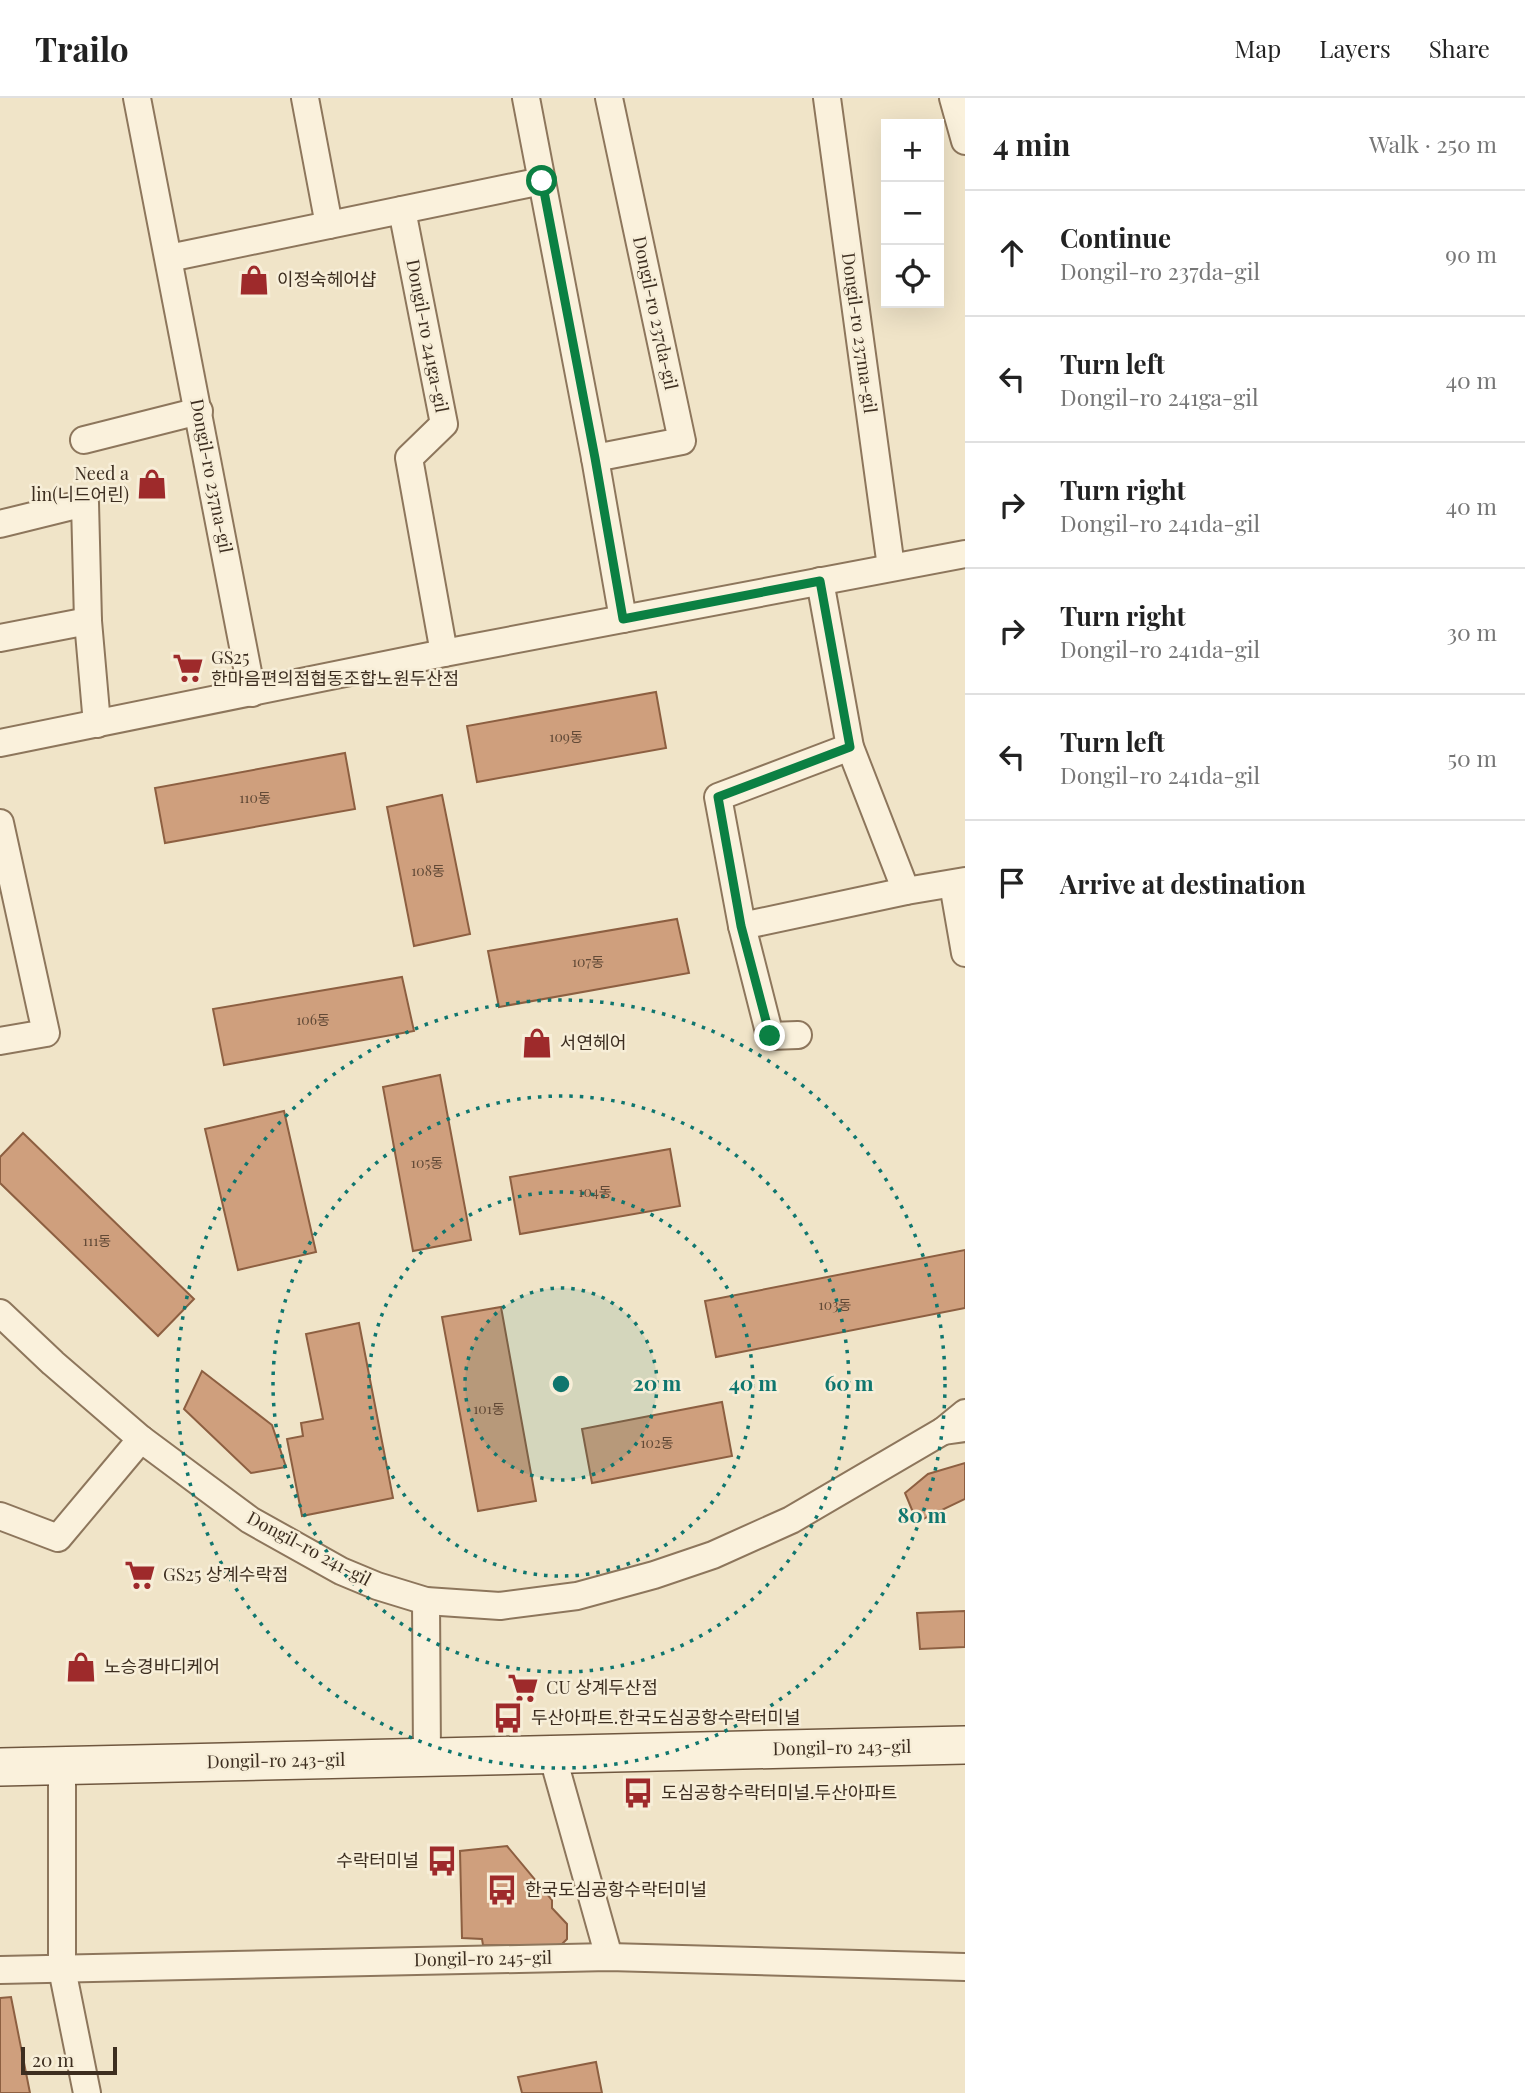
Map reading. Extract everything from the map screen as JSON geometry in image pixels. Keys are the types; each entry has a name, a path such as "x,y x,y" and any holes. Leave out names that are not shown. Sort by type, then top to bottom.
{"main road":[{"name":"Dongil-ro 243-gil","path":"0,1767 965,1745"}],"street":[{"name":"Dongil-ro 237na-gil","path":"137,98 252,693"},
{"path":"306,98 329,225"},
{"path":"526,98 623,619"},
{"name":"Dongil-ro 237da-gil","path":"595,458 682,441 609,98"},
{"name":"Dongil-ro 237ma-gil","path":"827,98 891,567"},
{"path":"953,98 965,141"},
{"path":"169,258 542,181"},
{"name":"Dongil-ro 241ga-gil","path":"402,210 444,424 409,458 444,653"},
{"path":"84,440 199,411"},
{"path":"0,524 85,503 88,621 97,724"},
{"path":"0,743 444,653 965,554"},
{"path":"820,581 850,747 906,891"},
{"path":"0,638 88,621"},
{"path":"798,1035 770,1036 741,926 718,797 850,747"},
{"path":"0,823 46,1033 0,1041"},
{"path":"741,926 959,882 965,953"},
{"name":"Dongil-ro 241-gil","path":"0,1313 53,1363 141,1438 250,1520 341,1571 377,1586 426,1601 500,1606 576,1596 653,1576 713,1555 791,1520 954,1430 965,1413"},
{"path":"0,1516 58,1538 141,1438"},
{"path":"426,1601 427,1757"},
{"path":"552,1754 609,1956"},
{"path":"62,1765 62,1969 87,2093"},
{"name":"Dongil-ro 245-gil","path":"0,1970 609,1956 965,1967"}],"building":[{"path":"656,692 666,748 477,782 467,726"},
{"path":"345,753 355,809 165,843 155,788"},
{"path":"442,795 470,934 414,946 387,807"},
{"path":"677,919 689,973 499,1007 488,951"},
{"path":"402,977 414,1031 224,1065 213,1009"},
{"path":"440,1075 471,1240 413,1251 383,1087"},
{"path":"284,1111 316,1252 238,1270 205,1129"},
{"path":"23,1133 194,1299 158,1336 0,1183 0,1157"},
{"path":"670,1149 680,1206 520,1234 510,1177"},
{"path":"965,1250 965,1308 716,1357 705,1301"},
{"path":"501,1307 536,1501 478,1511 442,1317"},
{"path":"359,1323 393,1498 302,1516 287,1439 303,1436 301,1423 323,1419 306,1334"},
{"path":"202,1371 272,1425 286,1467 251,1473 184,1409"},
{"path":"722,1402 732,1456 592,1483 582,1429"},
{"path":"965,1463 965,1499 917,1522 905,1493 928,1474"},
{"path":"965,1611 965,1647 920,1649 917,1613"},
{"path":"507,1846 552,1900 552,1908 567,1924 567,1939 562,1944 483,1945 482,1939 462,1938 460,1851"},
{"path":"11,1997 30,2093 0,2093 0,1998"},
{"path":"596,2062 602,2093 522,2093 518,2077"}],"place":[{"name":"이정숙헤어샵","path":"254,280"},
{"name":"Need a lin(니드어린)","path":"152,484"},
{"name":"GS25 한마음편의점협동조합노원두산점","path":"188,668"},
{"name":"서연헤어","path":"537,1043"},
{"name":"GS25 상계수락점","path":"140,1575"},
{"name":"노승경바디케어","path":"81,1667"},
{"name":"CU 상계두산점","path":"523,1688"},
{"name":"두산아파트.한국도심공항수락터미널","path":"508,1718"},
{"name":"도심공항수락터미널.두산아파트","path":"638,1793"},
{"name":"수락터미널","path":"442,1861"},
{"name":"한국도심공항수락터미널","path":"502,1890"}],"route":[{"path":"542,181 623,619 820,581 850,747 718,797 741,926 770,1036"}]}
